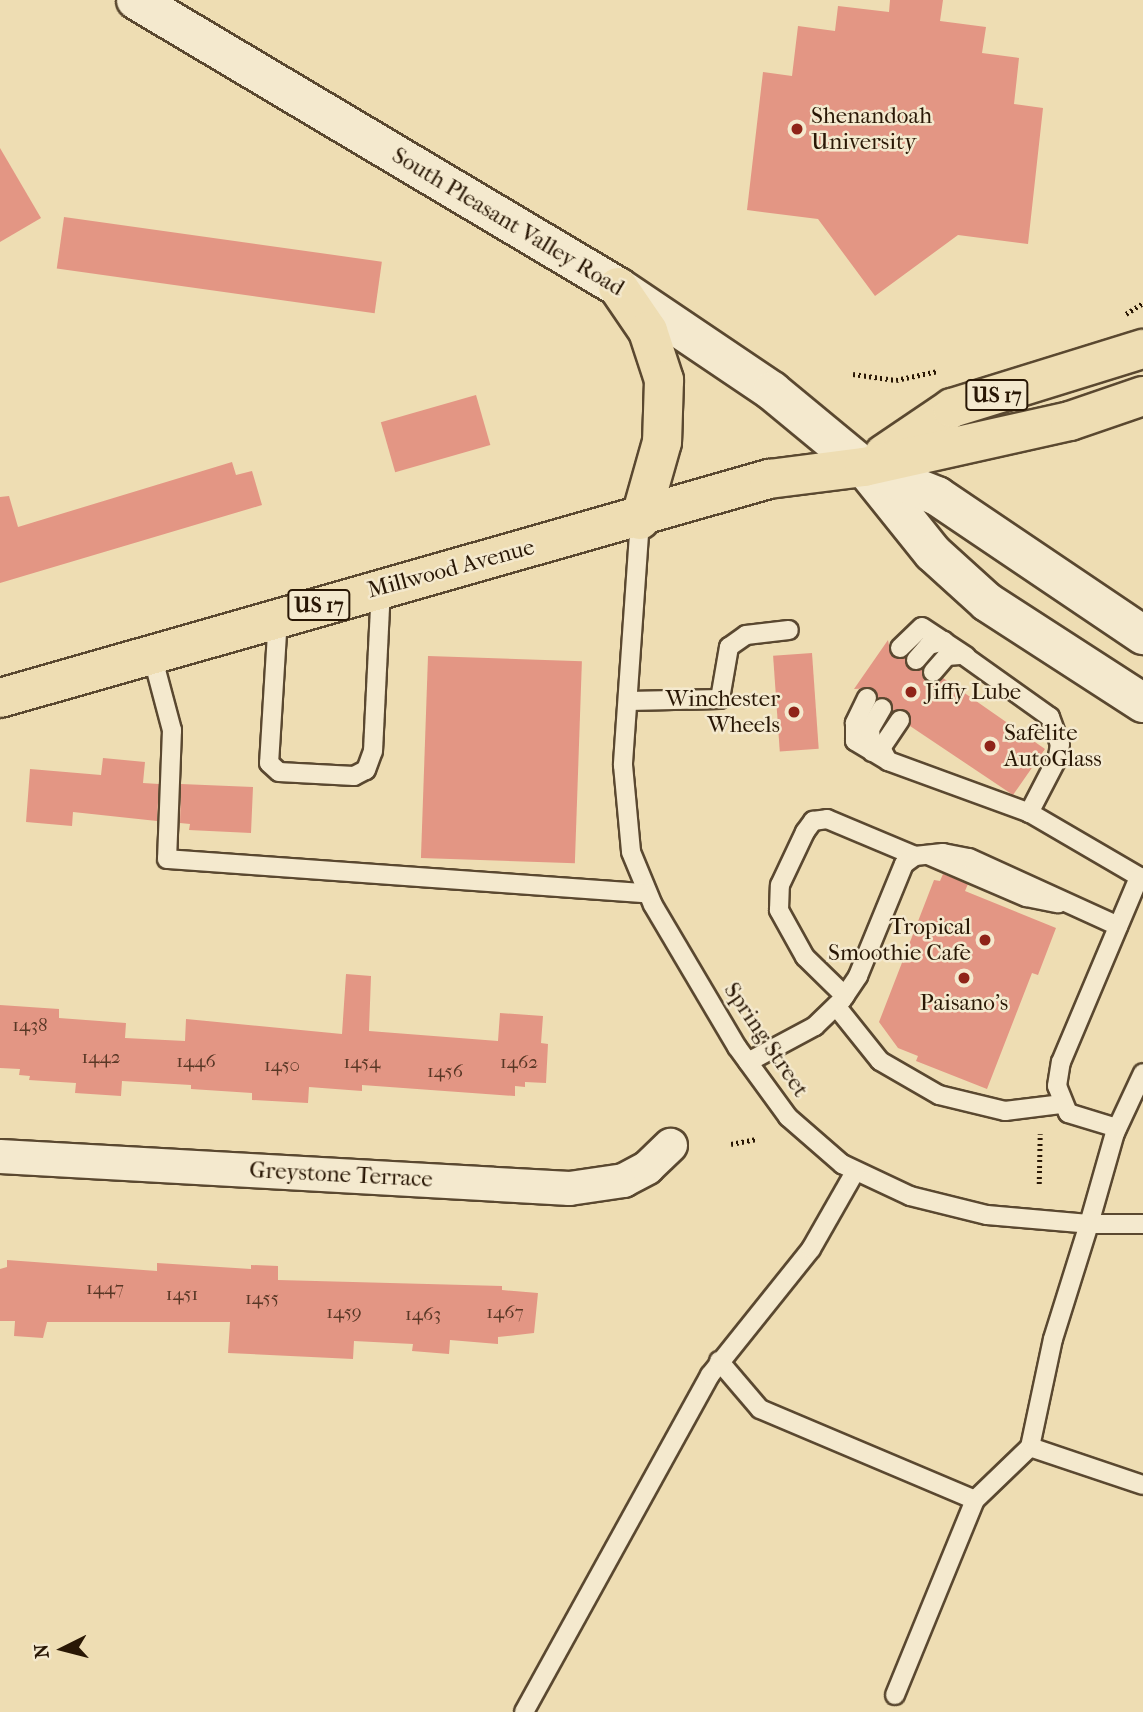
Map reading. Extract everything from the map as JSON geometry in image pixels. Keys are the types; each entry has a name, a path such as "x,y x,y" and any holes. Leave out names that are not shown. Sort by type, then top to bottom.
{"main road":[{"name":"South Pleasant Valley Road","path":"136,0 618,287 772,391 864,467 925,544 987,602 1143,703"},
{"path":"618,287 648,331 664,380 662,442 640,520"},
{"name":"Millwood Avenue","path":"864,467 952,408 1143,349"},
{"name":"Millwood Avenue","path":"0,698 381,587 640,520 769,480 864,467 1070,421 1143,396"},
{"name":"South Pleasant Valley Road","path":"864,467 937,496 1143,635"}],"street":[{"name":"Greystone Terrace","path":"0,1156 569,1188 623,1180 647,1167 670,1146"}],"lane":[{"name":"Spring Street","path":"640,520 628,701 626,818 633,859 647,893 748,1062 797,1126 856,1172 910,1196 957,1209 1033,1221 1143,1224"},
{"path":"278,617 269,763 279,772 354,776 366,770 373,751 381,587"},
{"path":"900,648 921,628 945,641 1050,717 1058,737 1055,765 1024,811"},
{"path":"628,701 720,699 729,647 746,635 789,630"},
{"path":"916,660 929,645 945,641"},
{"path":"933,672 951,654 973,661"},
{"path":"152,655 172,730 167,859 647,893"},
{"path":"867,698 853,734 859,746 1024,811 1141,878 1061,1062 1057,1086 1061,1104 1070,1115 1117,1128"},
{"path":"879,755 868,744 871,725 883,708"},
{"path":"879,755 900,720"},
{"path":"1061,1104 1005,1111 939,1095 880,1061 841,1001 805,957 779,910 780,885 805,832 813,821 827,819 1026,897 1062,903 1118,926"},
{"path":"748,1062 815,1026 841,1001 858,976 904,864 919,855"},
{"path":"895,1695 975,1500 1030,1447 1050,1352 1117,1128 1143,1073"},
{"path":"524,1712 719,1362 811,1250 856,1172"},
{"path":"719,1362 760,1409 975,1500"},
{"path":"1030,1447 1143,1485"}],"path":[{"path":"1039,1184 1040,1134"},
{"path":"731,1144 757,1139"}],"building":[{"path":"890,0 943,0 940,21 986,27 982,53 1019,58 1014,104 1043,108 1028,244 958,235 875,296 818,219 747,210 763,72 792,76 798,26 835,31 838,6 889,12"},
{"path":"0,148 41,218 0,242"},
{"path":"64,217 382,262 375,313 57,268"},
{"path":"476,395 490,445 395,472 381,422"},
{"path":"232,462 236,475 252,471 262,505 0,583 0,497 9,496 18,527"},
{"path":"888,640 891,655 905,658 913,671 922,669 926,681 936,683 943,678 1045,749 1013,795 910,726 907,711 892,712 891,702 878,698 872,688 854,689"},
{"name":"Winchester Wheels","path":"812,653 819,749 780,751 773,656"},
{"path":"428,656 582,661 575,863 421,858"},
{"path":"103,758 145,762 143,783 159,784 157,821 73,812 72,826 26,822 30,769 101,775"},
{"path":"181,784 253,787 251,833 189,830 190,824 180,823"},
{"path":"943,874 968,884 965,891 1056,928 1038,975 1032,973 987,1089 916,1061 918,1056 898,1048 879,1022 934,880 940,881"},
{"path":"346,974 371,976 369,1031 498,1041 500,1013 543,1016 541,1043 548,1044 546,1083 525,1082 525,1087 515,1086 515,1096 362,1085 362,1091 309,1087 308,1103 252,1100 252,1093 191,1089 191,1085 122,1081 121,1096 75,1093 76,1083 29,1080 30,1076 19,1075 20,1069 0,1068 0,1005 59,1009 59,1018 126,1023 125,1038 185,1041 186,1019 342,1034"},
{"path":"7,1260 157,1271 157,1263 251,1269 251,1265 278,1266 278,1280 502,1286 502,1290 538,1293 534,1333 498,1337 498,1344 450,1340 449,1354 412,1351 413,1344 354,1341 353,1359 228,1353 230,1322 47,1322 43,1338 14,1336 15,1321 0,1321 0,1269 7,1267"}],"place":[{"name":"Shenandoah University","path":"797,129"},
{"name":"Jiffy Lube","path":"911,692"},
{"name":"Winchester Wheels","path":"794,712"},
{"name":"Safelite AutoGlass","path":"990,746"},
{"name":"Tropical Smoothie Cafe","path":"985,940"},
{"name":"Paisano's","path":"964,978"}]}
